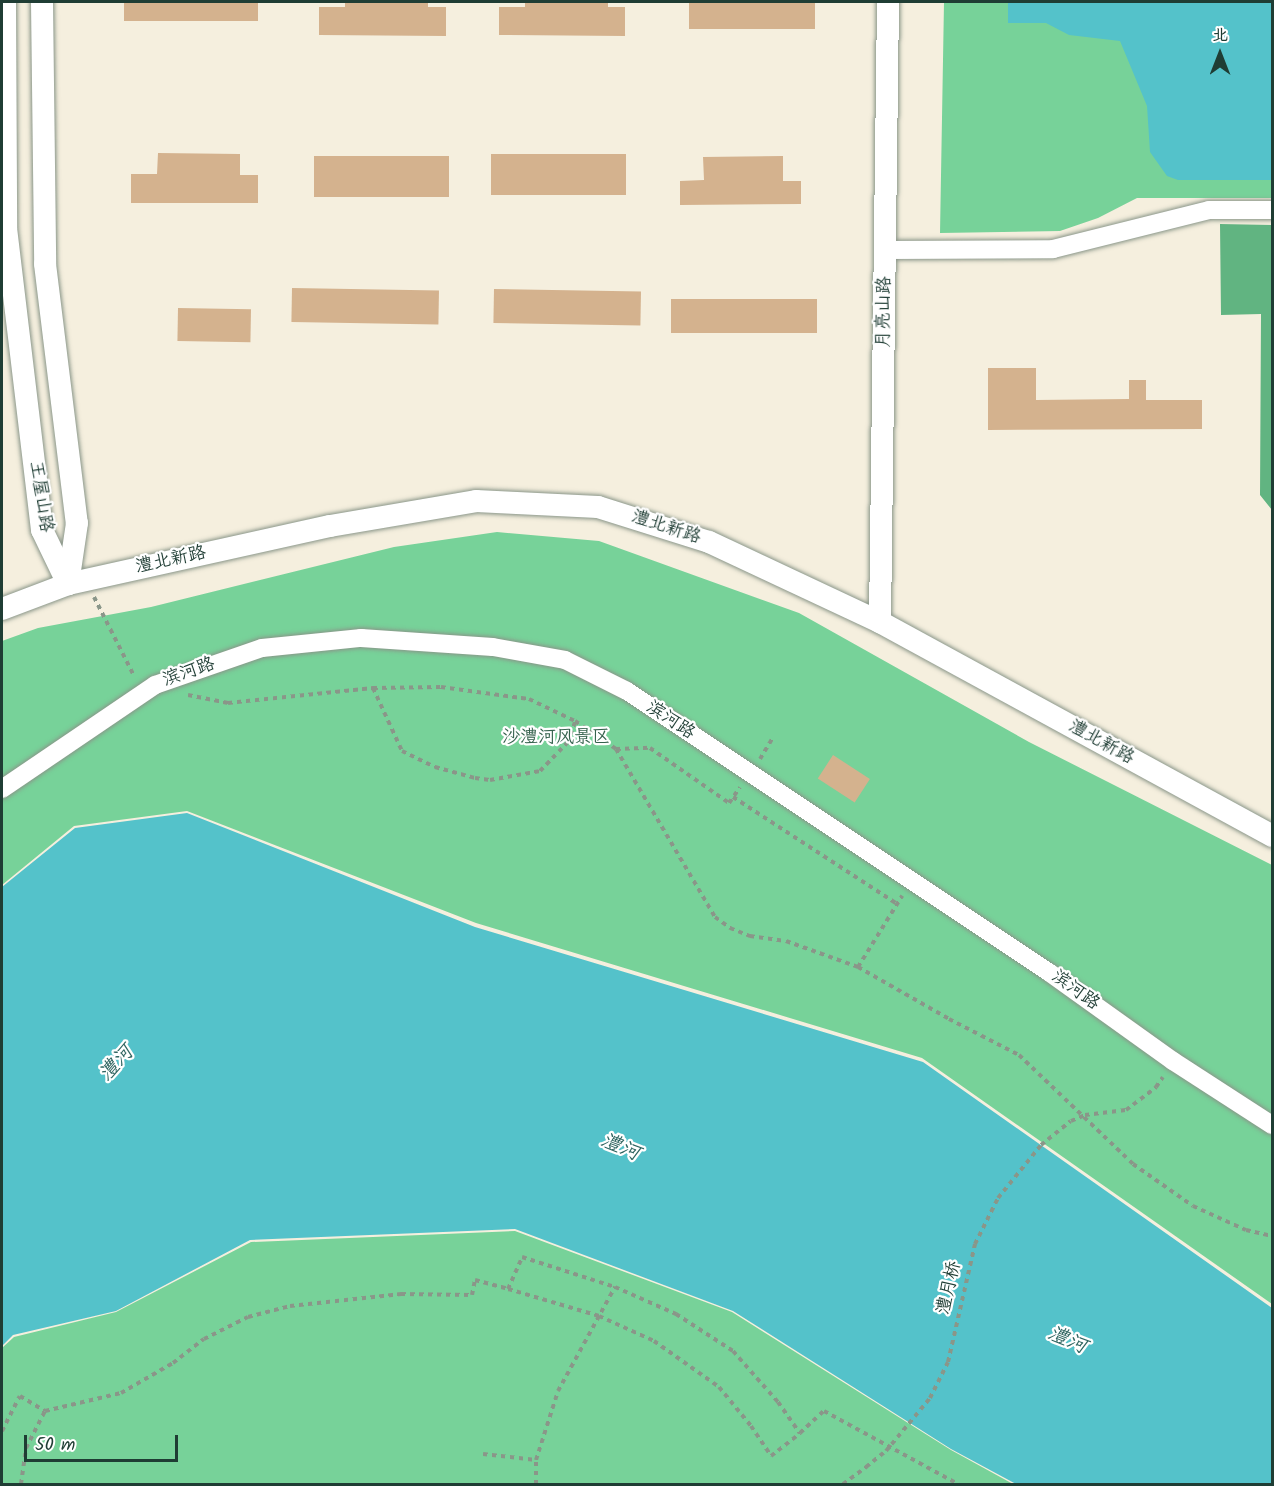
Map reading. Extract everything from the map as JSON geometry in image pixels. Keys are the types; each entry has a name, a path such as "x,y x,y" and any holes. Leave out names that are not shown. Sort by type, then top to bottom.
{"street":[{"name":"王屋山路","path":"5,2 4,228 6,264 42,530 77,582"},
{"name":"王屋山路","path":"42,2 45,264 77,523 77,582"},
{"name":"月亮山路","path":"880,622 888,2"},
{"path":"886,250 1053,249 1209,210 1272,210"},
{"path":"4,228 44,228"},
{"path":"6,264 45,264"},
{"name":"澧北新路","path":"2,609 77,582 330,526 476,501 598,507 709,542 880,622 1272,836"},
{"name":"滨河路","path":"2,789 149,689 262,648 361,638 493,647 565,660 627,692 1050,973 1173,1061 1272,1125"}],"path":[{"path":"77,582 149,689 228,703 373,688 441,687 529,699 575,721 616,749 715,917 730,928 750,936 786,941 858,967 949,1019 1019,1055 1085,1115 1133,1164 1193,1206 1246,1230 1272,1236"},
{"path":"373,688 402,751 435,767 475,778 490,780 540,771 567,743 575,721"},
{"path":"616,749 650,748 729,803 772,739"},
{"path":"733,797 897,904"},
{"path":"858,967 911,882"},
{"name":"澧月桥","path":"843,1485 886,1451 930,1398 948,1362 975,1244 998,1198 1041,1145 1071,1121 1085,1115 1126,1110 1156,1087 1173,1061"},
{"path":"508,1289 522,1257 615,1287 676,1314 733,1351 778,1402 800,1432"},
{"path":"2,1431 20,1396 45,1411 121,1393 173,1363 204,1339 248,1317 290,1306 401,1294 472,1296 475,1280 599,1316 654,1341 719,1388 751,1426 771,1456 824,1410 958,1485"},
{"path":"536,1485 536,1460 558,1390 615,1287"},
{"path":"21,1485 26,1448 45,1411"},
{"path":"483,1454 536,1460"}],"green space":[{"path":"944,2 1272,2 1272,198 1137,198 1098,218 1060,231 940,233"},
{"path":"1220,224 1272,225 1272,510 1260,495 1261,314 1221,315"},
{"name":"沙澧河风景区","path":"497,532 599,541 799,613 1029,742 1272,865 1272,1304 922,1058 476,923 187,811 74,826 2,885 2,641 38,628 151,607 394,547"},
{"path":"515,1231 732,1312 951,1450 1013,1484 2,1484 2,1348 14,1337 116,1312 251,1242"}],"water":[{"path":"1008,2 1272,2 1272,180 1178,180 1167,176 1150,152 1147,106 1120,41 1069,35 1046,23 1008,23"},
{"name":"澧河","path":"187,813 475,927 923,1062 1272,1308 1272,1484 1016,1484 951,1449 733,1311 515,1229 250,1240 116,1311 13,1335 2,1346 2,887 75,828"}],"building":[{"path":"124,2 258,2 258,21 124,21"},
{"path":"345,2 428,2 428,7 446,7 446,36 319,35 319,7 345,7"},
{"path":"525,2 608,2 608,7 625,7 625,36 499,35 499,7 525,7"},
{"path":"689,2 815,2 815,29 689,29"},
{"path":"158,153 240,154 240,175 258,175 258,203 131,203 131,174 157,174"},
{"path":"491,154 626,154 626,195 491,195"},
{"path":"314,156 449,156 449,197 314,197"},
{"path":"783,156 783,181 801,181 801,204 680,205 680,181 704,180 703,157"},
{"path":"292,288 439,291 438,325 291,322"},
{"path":"494,289 641,292 640,326 493,323"},
{"path":"671,299 817,299 817,333 671,333"},
{"path":"178,308 251,309 250,342 177,341"},
{"path":"988,368 1036,368 1036,400 1129,399 1129,380 1146,380 1146,400 1202,400 1202,429 988,430"},
{"path":"833,755 870,779 855,802 818,778"}]}
